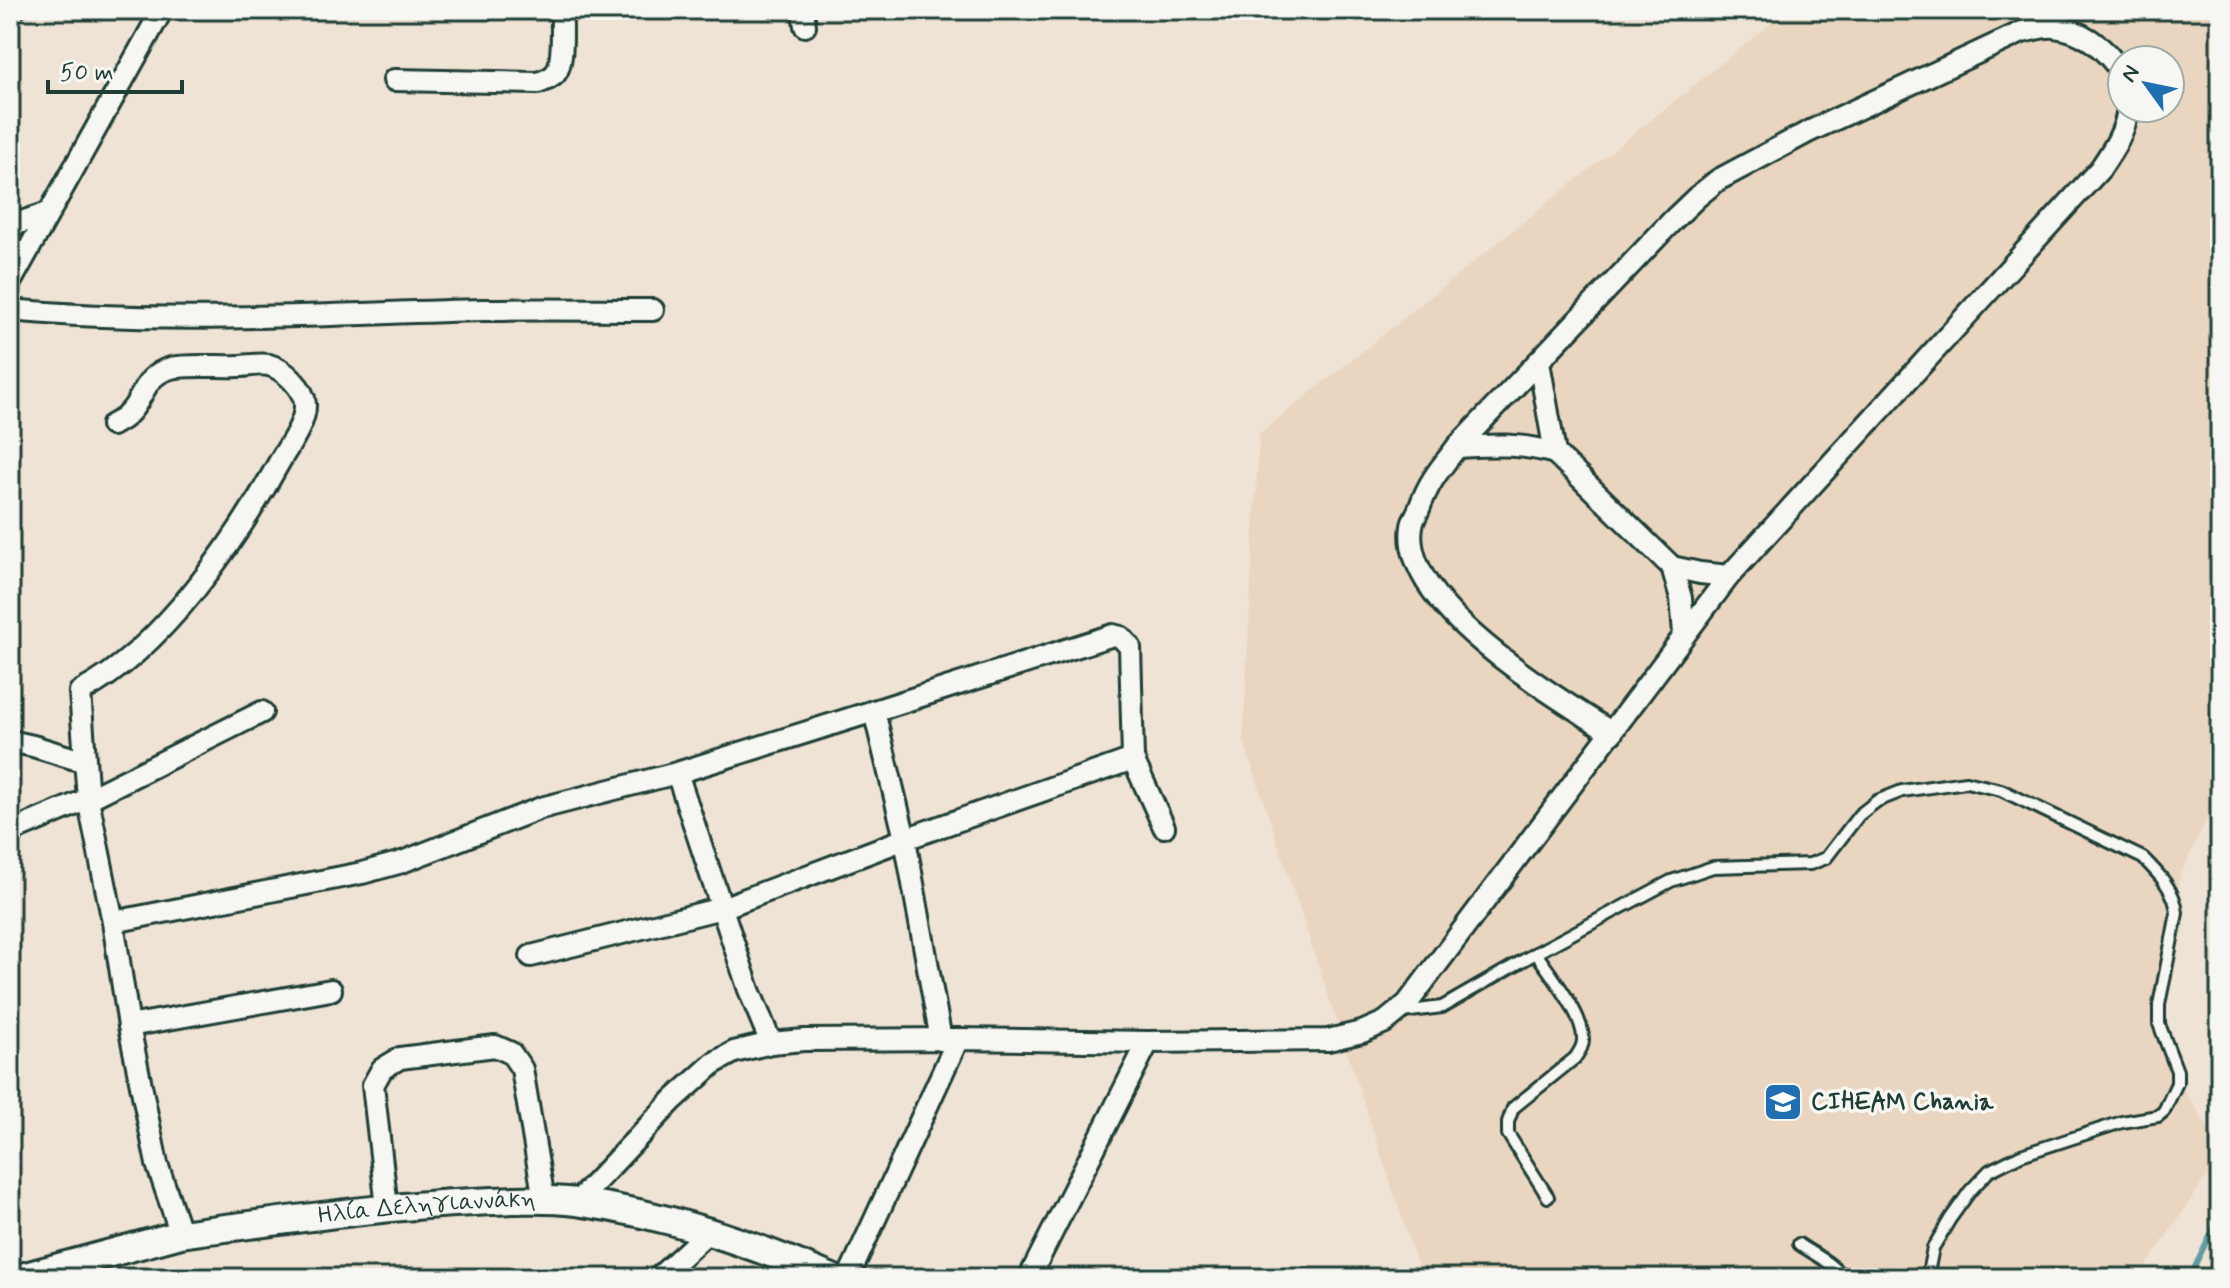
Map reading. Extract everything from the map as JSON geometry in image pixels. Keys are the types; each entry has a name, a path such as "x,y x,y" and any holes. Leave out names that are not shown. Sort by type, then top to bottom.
{"street":[{"path":"10,283 162,10"},
{"path":"394,80 538,83 548,80 554,76 560,62 562,10"},
{"path":"1612,733 1502,660 1470,633 1426,580 1413,553 1412,526 1428,483 1457,447 1697,197 1718,180 1808,132 2022,32 2052,26 2093,41 2106,52"},
{"path":"577,1202 673,1100 714,1063 734,1052 771,1043 949,1039 1148,1042 1328,1040 1362,1032 1385,1022 1407,1004 1729,576 2100,169 2126,124"},
{"path":"10,226 48,213"},
{"path":"10,310 122,317 653,310"},
{"path":"1539,362 1555,453"},
{"path":"112,425 129,414 153,377 172,367 268,365 282,372 302,392 305,405 300,424 278,466 218,558 158,630 104,679 80,692 88,799 113,922 129,1026 157,1164 181,1234"},
{"path":"1457,447 1502,444 1533,446 1555,453 1672,567 1681,598 1684,634"},
{"path":"1672,567 1729,576"},
{"path":"113,922 362,873 402,862 541,808 677,773 1113,635 1121,637 1130,647 1133,759 1164,827"},
{"path":"848,1278 949,1039 874,711"},
{"path":"10,832 88,799 262,712"},
{"path":"10,741 85,762"},
{"path":"531,956 722,908 905,839 1133,759"},
{"path":"677,773 749,990 771,1043"},
{"path":"129,1026 331,990"},
{"path":"1029,1278 1148,1042"},
{"path":"387,1208 373,1085 382,1069 400,1058 495,1046 511,1053 522,1069 544,1200"},
{"name":"Ηλία Δεληγιαννάκη","path":"17,1278 181,1234 413,1205 544,1200 577,1202 709,1231 774,1253 832,1278"},
{"path":"658,1278 709,1231"}],"lane":[{"path":"10,17 21,10"},
{"path":"1397,1012 1442,1007 1671,881 1713,867 1810,864 1826,858 1859,815 1877,801 1902,791 1966,782 2001,790 2143,858 2176,899 2177,913 2159,1005 2159,1024 2177,1071 2177,1083 2164,1111 2158,1116 2122,1122 2021,1155 1989,1171 1970,1191 1933,1248 1927,1278"},
{"path":"1536,953 1575,1014 1583,1039 1575,1058 1513,1108 1508,1122 1508,1134 1548,1197"},
{"path":"1799,1244 1842,1276 1920,1278"},
{"path":"10,1247 17,1278"}],"shaded area":[{"path":"1788,10 2220,10 2220,793 2180,875 2162,1054 2220,1147 2220,1157 2138,1278 1422,1278 1243,739 1259,434"}],"waterway":[{"path":"2189,1278 2220,1215"}],"place":[{"name":"CIHEAM Chania","path":"1783,1102"}]}
